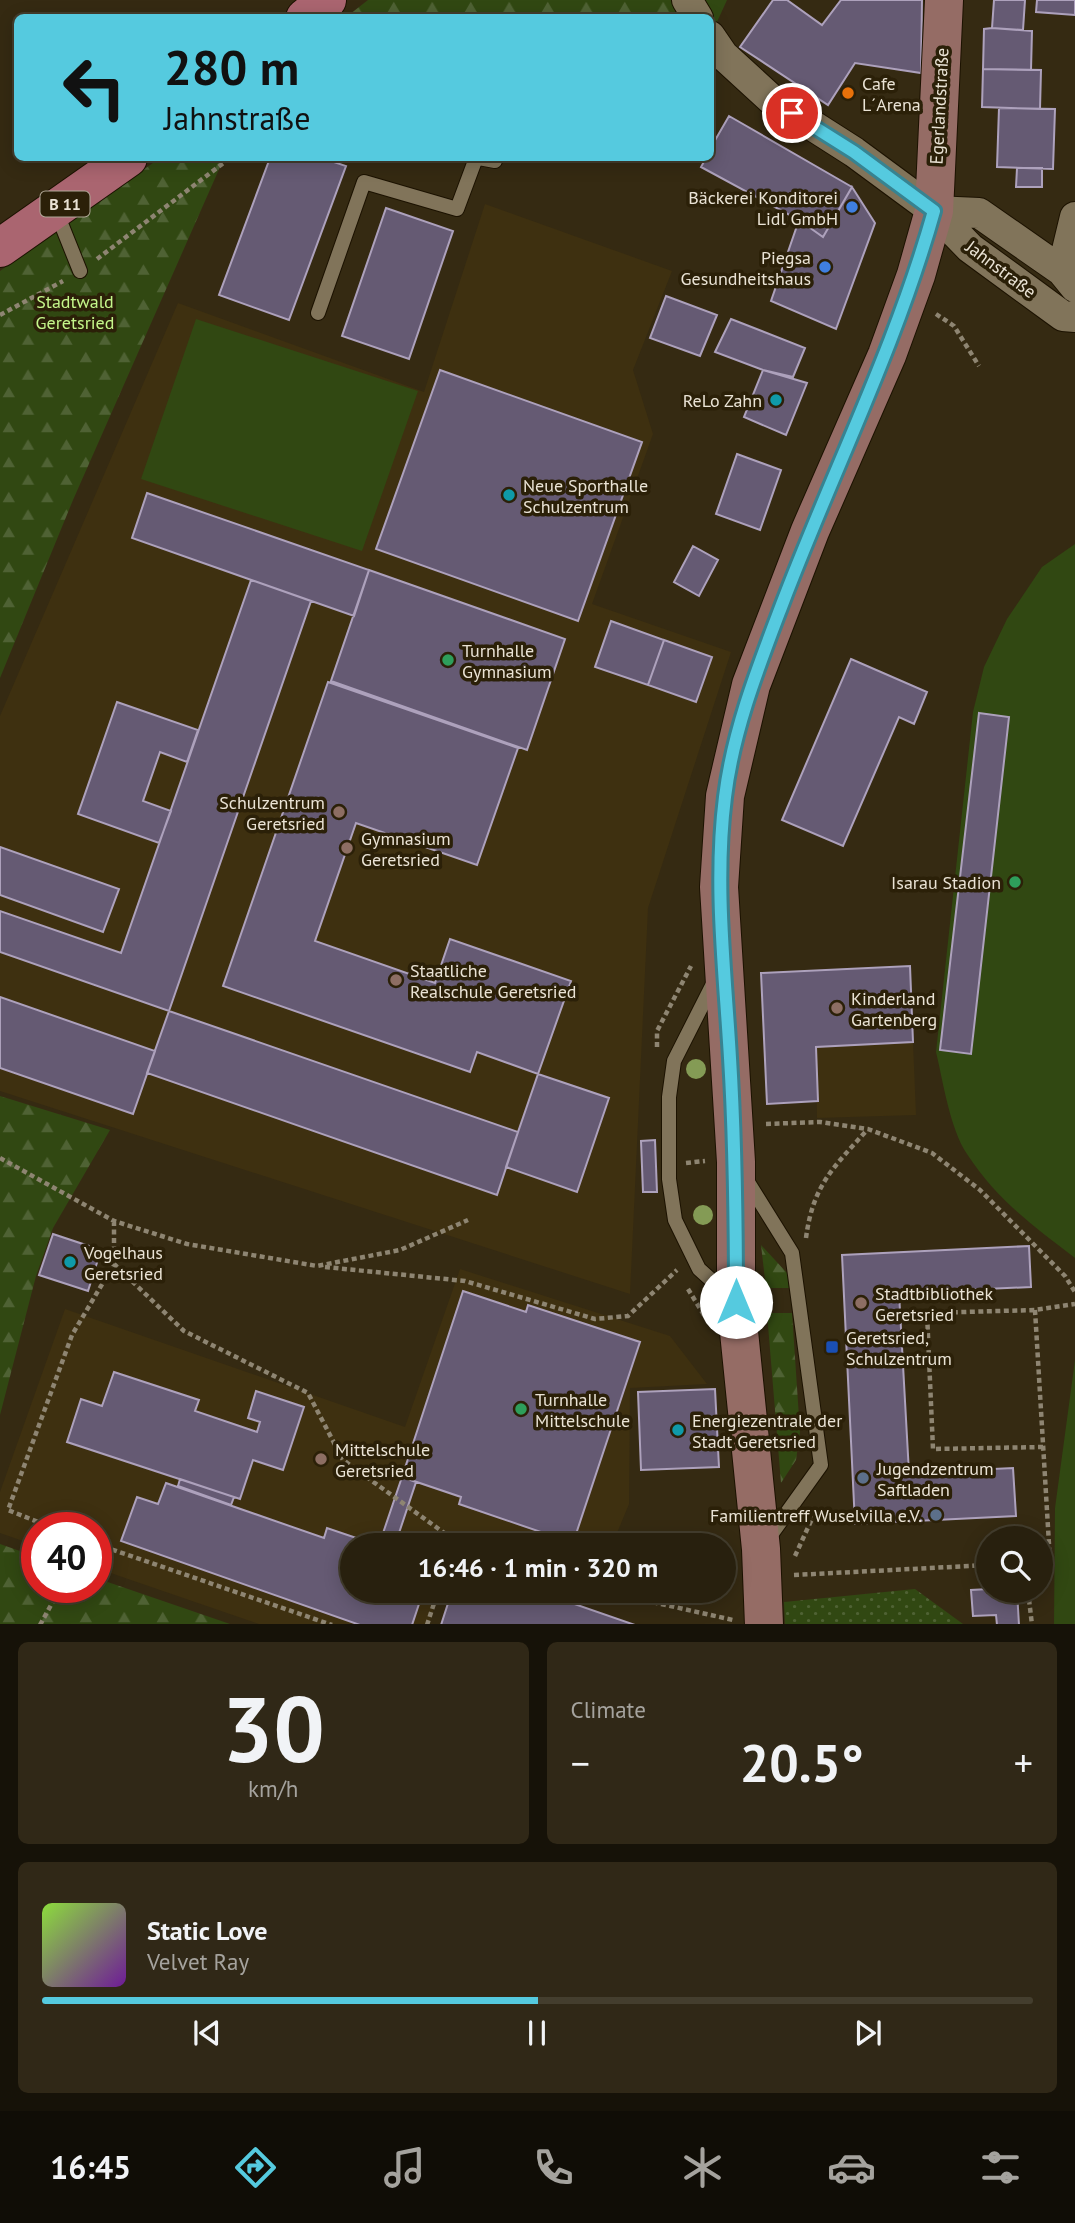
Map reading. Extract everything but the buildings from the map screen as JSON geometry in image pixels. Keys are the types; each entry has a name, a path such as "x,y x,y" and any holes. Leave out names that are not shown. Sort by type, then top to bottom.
{"main road":[{"path":"310,14 327,0"},
{"name":"B 11","path":"0,248 124,161"}],"street":[{"name":"Egerlandstraße","path":"764,1612 761,1549 736,1302 736,1162 719,887 725,796 751,685 810,531 887,355 909,295 934,211 944,0"},
{"name":"Jahnstraße","path":"714,42 723,55 771,99 854,152 934,211 970,248 1063,316 1075,317"},
{"name":"Jahnstraße","path":"934,211 979,213 1068,279"},
{"path":"1068,279 1075,217"}],"lane":[{"path":"318,313 364,182 457,209 476,161"},
{"path":"56,210 80,271"},
{"path":"724,962 674,1061 669,1097 669,1179 675,1220 699,1269 736,1302"},
{"path":"736,1162 792,1253 821,1465 761,1549"}],"path":[{"path":"0,315 80,271 226,161"},
{"path":"909,295 954,326 979,366"},
{"path":"761,1124 820,1122 868,1129 932,1153 980,1190 1065,1276 1075,1292"},
{"path":"804,1250 809,1213 823,1180 868,1129"},
{"path":"0,1158 114,1220 187,1244 317,1266 465,1281 595,1319 628,1316 677,1270"},
{"path":"21,1515 8,1510 72,1335 114,1264 114,1220"},
{"path":"317,1266 400,1250 468,1220"},
{"path":"114,1264 184,1331 308,1393 343,1460 441,1533"},
{"path":"1043,1447 933,1449 927,1313 1035,1310 1075,1304"},
{"path":"1035,1310 1048,1526"},
{"path":"112,1549 329,1624"},
{"path":"657,1603 743,1622 764,1612 786,1575 976,1566"},
{"path":"41,1624 52,1603"},
{"path":"427,1624 434,1603"},
{"path":"1029,1603 1032,1624"}],"shaded area":[{"name":"Schulzentrum Geretsried","path":"485,204 672,271 633,370 653,434 592,604 731,652 648,908 630,1294 0,1091 0,716 178,303 424,392"},
{"path":"913,1042 916,1115 817,1118 816,1047"},
{"name":"Mittelschule Geretsried","path":"460,1269 670,1336 707,1384 630,1388 629,1504 617,1533 340,1533 340,1603 435,1603 429,1624 259,1624 112,1573 112,1512 21,1512 21,1540 0,1533 0,1492 65,1309 405,1427"}],"green space":[{"path":"368,0 727,0 714,28 714,14 350,14"},
{"name":"Stadtwald Geretsried","path":"156,161 223,161 73,500 0,678 0,271"},
{"path":"196,319 418,391 362,551 141,479"},
{"name":"Isarau Stadion","path":"1075,544 1075,1258 1003,1199 967,1154 956,1132 936,1052 973,712 984,667 1007,619 1042,567"},
{"path":"0,1096 110,1130 53,1228 36,1276 0,1415"},
{"path":"761,1245 788,1274 792,1288 766,1288"},
{"path":"767,1313 792,1313 800,1432 796,1460 781,1483"},
{"path":"1075,1360 1075,1624 1054,1624 1055,1508"},
{"path":"0,1544 21,1551 21,1603 112,1603 112,1583 230,1624 0,1624"},
{"path":"915,1589 963,1624 785,1624 784,1602"}],"place":[{"name":"Cafe L´Arena","path":"848,93"},
{"name":"Bäckerei Konditorei Lidl GmbH","path":"852,207"},
{"name":"Piegsa Gesundheitshaus","path":"825,267"},
{"name":"ReLo Zahn","path":"776,400"},
{"name":"Neue Sporthalle Schulzentrum","path":"509,495"},
{"name":"Turnhalle Gymnasium","path":"448,660"},
{"name":"Schulzentrum Geretsried","path":"339,812"},
{"name":"Gymnasium Geretsried","path":"347,848"},
{"name":"Isarau Stadion","path":"1015,882"},
{"name":"Staatliche Realschule Geretsried","path":"396,980"},
{"name":"Kinderland Gartenberg","path":"837,1008"},
{"name":"Vogelhaus Geretsried","path":"70,1262"},
{"name":"Stadtbibliothek Geretsried","path":"861,1303"},
{"name":"Geretsried, Schulzentrum","path":"832,1347"},
{"name":"Turnhalle Mittelschule","path":"521,1409"},
{"name":"Energiezentrale der Stadt Geretsried","path":"678,1430"},
{"name":"Mittelschule Geretsried","path":"321,1459"},
{"name":"Jugendzentrum Saftladen","path":"863,1478"},
{"name":"Familientreff Wuselvilla e.V.","path":"936,1515"}],"route":[{"path":"736,1302 736,1162 719,887 725,796 751,685 810,531 887,355 916,275 934,211 854,152 792,113"}]}
